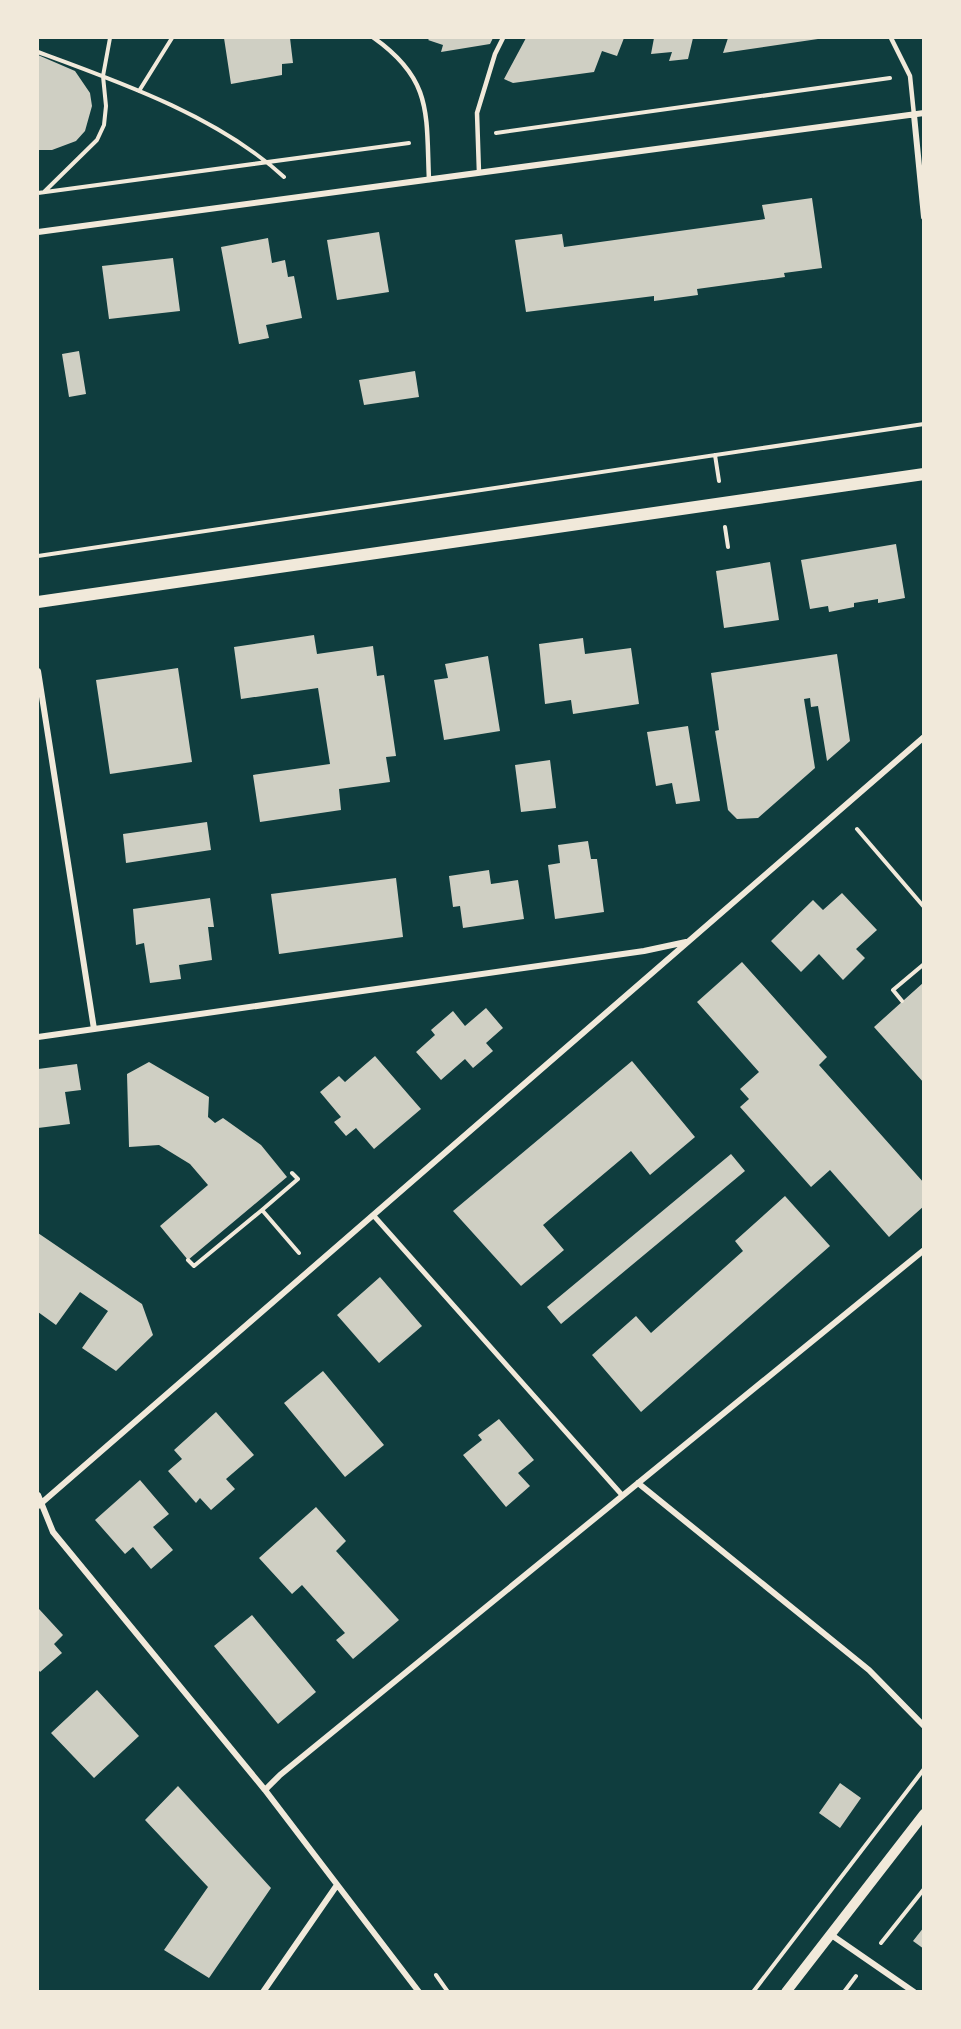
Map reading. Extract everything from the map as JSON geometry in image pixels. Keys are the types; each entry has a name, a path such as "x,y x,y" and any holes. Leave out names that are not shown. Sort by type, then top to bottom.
{"main road":[{"path":"38,602 924,474"}],"street":[{"path":"38,232 924,114"},
{"path":"914,115 924,217"},
{"path":"38,671 94,1029"},
{"path":"40,1504 924,737"},
{"path":"38,1036 632,953 690,941"},
{"path":"374,1216 622,1495"},
{"path":"265,1791 280,1775 924,1250"},
{"path":"638,1483 874,1674 924,1726"},
{"path":"38,1495 53,1532 265,1791 419,1992"},
{"path":"786,1992 924,1814"},
{"path":"263,1992 337,1885"},
{"path":"830,1935 914,1992"}],"lane":[{"path":"374,38 402,60 418,82 425,109 429,180"},
{"path":"479,173 477,112 495,54 503,38"},
{"path":"891,38 910,76 914,115"}],"path":[{"path":"44,192 97,140 104,125 106,106 103,76 110,38"},
{"path":"139,91 172,38"},
{"path":"38,52 103,76 192,115 271,165 304,196"},
{"path":"38,556 924,424"},
{"path":"856,829 924,907"},
{"path":"902,1001 893,990 924,964"},
{"path":"188,1260 194,1266 262,1210 297,1179 292,1173"},
{"path":"262,1210 299,1253"},
{"path":"753,1992 924,1769"},
{"path":"844,1992 924,1889"}],"building":[{"path":"224,38 290,38 293,63 282,64 282,75 231,84"},
{"path":"430,38 493,38 490,44 441,52 443,45 428,40"},
{"path":"526,38 624,38 617,56 602,51 594,72 513,83 504,79"},
{"path":"654,38 693,38 688,59 669,61 672,52 651,54"},
{"path":"728,38 818,38 818,39 723,53"},
{"path":"38,55 75,71 90,93 92,106 85,131 76,141 52,150 38,150"},
{"path":"812,198 822,268 784,273 785,277 697,289 698,295 654,301 654,296 526,312 515,240 562,234 564,247 765,219 762,205"},
{"path":"379,232 389,292 337,300 327,240"},
{"path":"268,238 272,263 285,260 288,277 294,276 302,318 266,325 269,338 239,344 221,247"},
{"path":"173,258 180,311 109,319 102,266"},
{"path":"79,351 86,394 69,397 62,354"},
{"path":"415,371 419,397 364,405 359,380"},
{"path":"896,544 905,598 878,603 878,599 854,603 854,607 829,612 828,606 810,609 801,560"},
{"path":"770,562 779,620 724,628 716,571"},
{"path":"314,635 317,654 373,646 377,676 384,675 396,756 386,757 390,782 339,789 341,810 260,822 253,775 330,764 318,688 241,699 234,647"},
{"path":"583,638 585,654 631,648 639,704 573,714 571,700 545,704 539,644"},
{"path":"837,654 850,741 827,761 818,706 811,707 810,698 804,699 815,768 758,818 737,819 728,810 715,731 719,730 711,673"},
{"path":"488,656 500,731 444,740 434,680 448,678 445,664"},
{"path":"178,668 192,762 110,774 96,680"},
{"path":"688,726 700,801 676,804 672,783 656,786 647,732"},
{"path":"550,760 556,808 521,812 515,765"},
{"path":"207,822 211,850 126,863 123,834"},
{"path":"588,841 591,859 597,859 604,912 555,919 548,865 560,863 558,845"},
{"path":"489,870 491,884 518,880 524,919 463,928 460,906 453,907 449,876"},
{"path":"396,878 403,937 279,954 271,894"},
{"path":"842,893 877,930 856,949 865,958 843,980 819,954 801,972 771,941 813,900 823,910"},
{"path":"210,898 214,927 208,927 212,960 179,965 181,979 150,983 144,943 136,945 133,909"},
{"path":"742,962 827,1057 819,1065 924,1183 924,1206 889,1237 830,1170 811,1187 740,1107 749,1099 740,1089 759,1072 697,1002"},
{"path":"924,982 924,1083 874,1027"},
{"path":"486,1008 503,1028 486,1043 493,1051 473,1068 465,1059 441,1080 416,1052 435,1035 431,1030 453,1011 465,1026"},
{"path":"375,1056 421,1109 374,1149 356,1128 346,1136 334,1122 341,1117 320,1092 339,1076 345,1082"},
{"path":"632,1061 695,1137 650,1175 631,1151 543,1225 564,1250 521,1286 453,1211"},
{"path":"149,1062 209,1097 208,1117 215,1123 223,1118 261,1145 287,1177 188,1260 160,1226 208,1185 190,1164 159,1145 129,1147 127,1074"},
{"path":"77,1064 81,1090 65,1092 70,1124 38,1128 38,1069"},
{"path":"731,1154 745,1171 561,1324 547,1307"},
{"path":"785,1196 830,1246 641,1412 592,1355 636,1316 651,1333 743,1251 735,1241"},
{"path":"38,1233 142,1304 153,1335 116,1371 82,1348 108,1311 80,1292 56,1325 38,1312"},
{"path":"380,1277 422,1326 379,1363 337,1315"},
{"path":"323,1371 384,1445 345,1477 284,1403"},
{"path":"216,1412 254,1455 226,1479 235,1489 211,1510 200,1498 196,1503 168,1471 182,1459 174,1450"},
{"path":"499,1419 534,1460 518,1473 530,1486 506,1507 463,1455 482,1440 478,1435"},
{"path":"140,1480 169,1514 153,1527 173,1550 151,1569 133,1547 125,1554 95,1520"},
{"path":"316,1507 346,1541 336,1551 399,1620 353,1659 336,1640 345,1633 302,1585 292,1594 259,1558"},
{"path":"39,1609 63,1635 54,1644 62,1653 40,1672 38,1669"},
{"path":"252,1615 316,1692 278,1724 214,1646"},
{"path":"97,1690 139,1736 94,1778 51,1733"},
{"path":"840,1783 861,1798 840,1828 819,1813"},
{"path":"178,1786 271,1888 209,1978 164,1950 208,1887 145,1820"},
{"path":"924,1927 924,1949 913,1941"}]}
